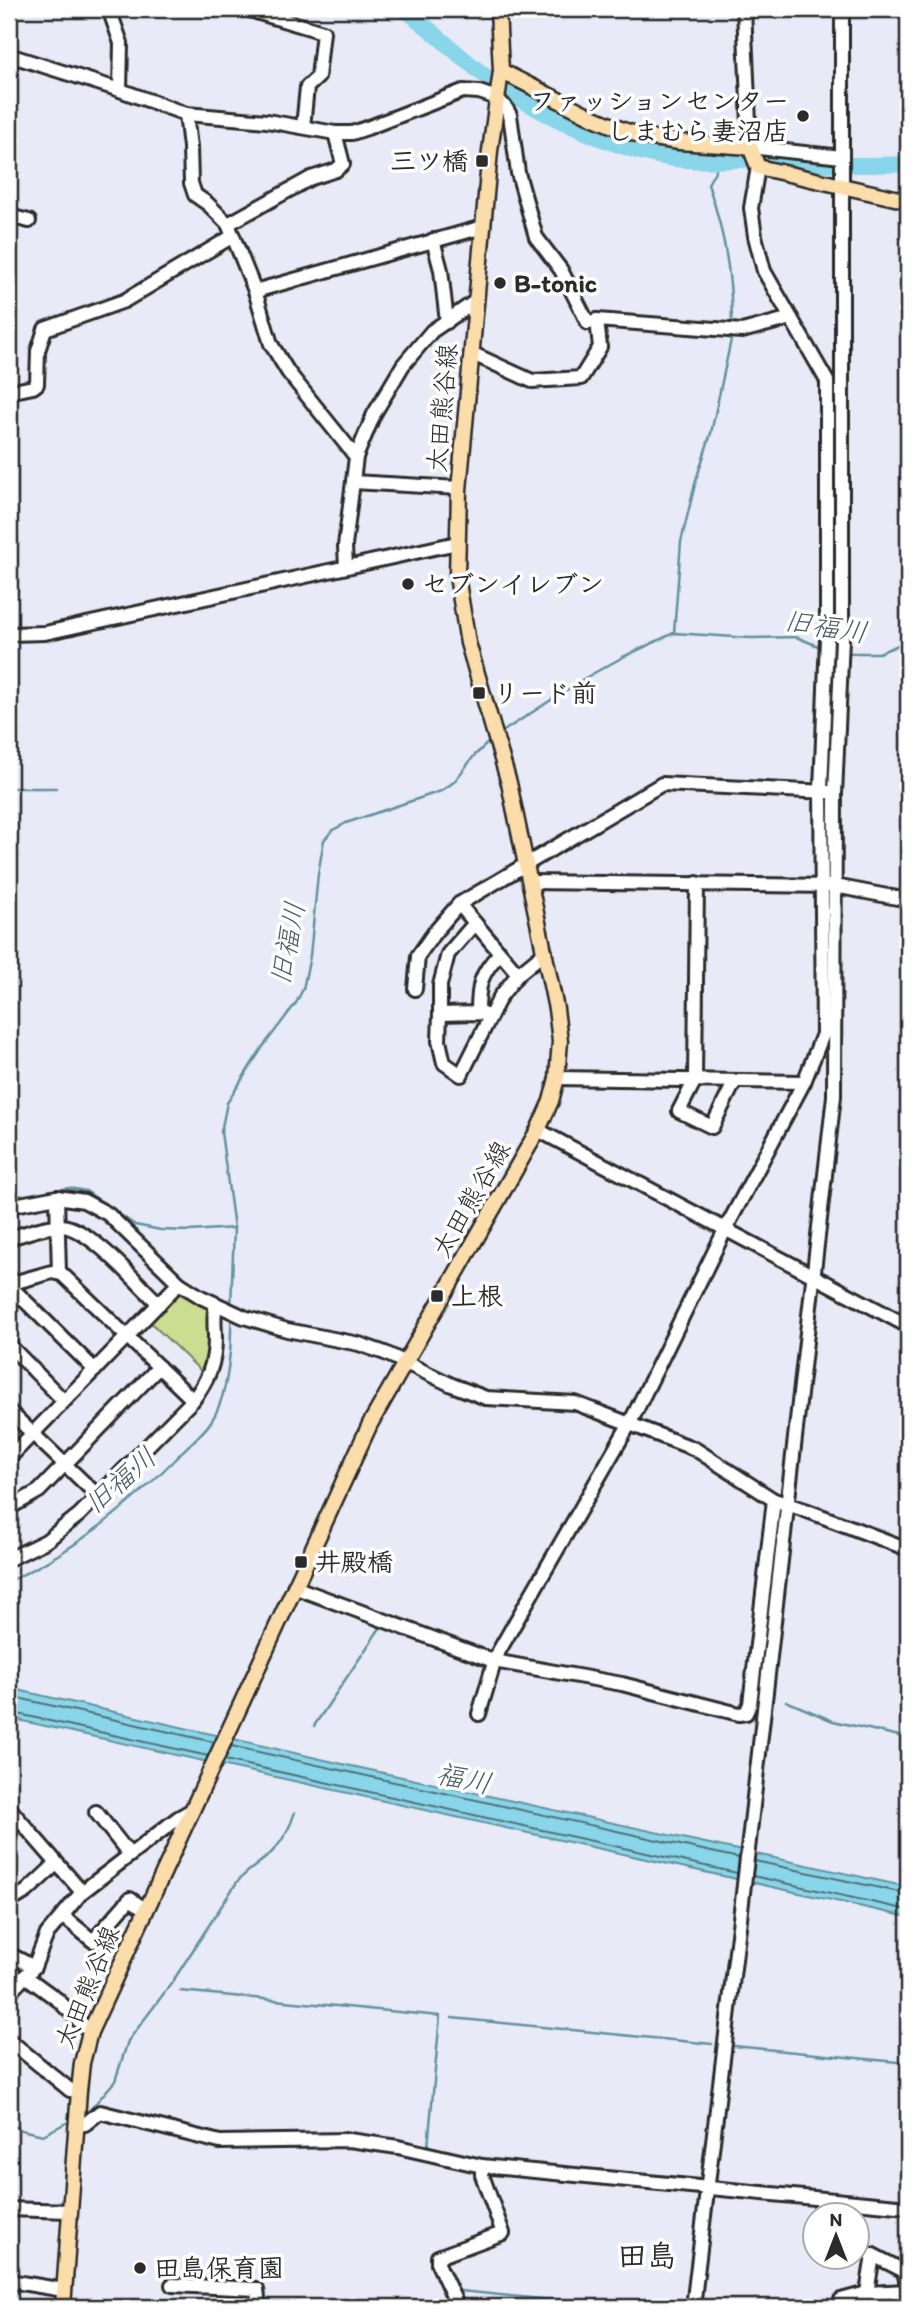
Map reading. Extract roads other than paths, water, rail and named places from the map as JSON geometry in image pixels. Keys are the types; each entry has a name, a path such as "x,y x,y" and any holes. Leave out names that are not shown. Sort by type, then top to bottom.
{"main road":[{"name":"太田熊谷線","path":"63,2307 79,2091 82,2063 90,2032 370,1424 538,1130 551,1101 557,1078 560,1041 531,881 509,783 475,670 463,620 457,576 459,488 499,84 498,9"},
{"path":"499,84 623,130 679,142 750,147 758,167 842,178 908,201"}],"street":[{"path":"108,9 121,43 120,90"},
{"path":"246,9 323,32 318,77 307,87 303,127"},
{"path":"744,9 750,147 842,157"},
{"path":"693,2307 834,1096 835,794 842,639 842,9"},
{"path":"9,55 186,114 267,121 335,133 352,133 463,91 499,84 510,116 518,173 536,237 561,270 589,323 597,320 742,331 791,318"},
{"path":"186,114 191,184 195,195 208,204 230,230 255,291 271,344 288,372 356,457"},
{"path":"9,392 37,384 38,351 45,329 124,301 311,178 336,170 343,164 335,133"},
{"path":"479,1714 494,1661 630,1423 725,1230 804,1082 822,1034 821,790 827,638 827,382 764,271 751,208 758,167"},
{"path":"9,216 29,221"},
{"path":"255,291 483,227"},
{"path":"433,240 441,270 447,321"},
{"path":"346,567 345,546 356,457 374,414 403,365 432,331 476,301"},
{"path":"471,353 532,382 581,378 600,347 597,320"},
{"path":"353,482 459,488"},
{"path":"9,634 45,633 457,543"},
{"path":"415,989 418,956 458,904 662,784 821,790 835,794"},
{"path":"531,881 835,886 908,901"},
{"path":"697,883 695,1080 679,1111 712,1127 735,1081"},
{"path":"458,904 518,974"},
{"path":"475,923 448,954 440,985 439,1041 444,1063 461,1075 484,1015 518,974 545,952"},
{"path":"484,1015 478,987 488,965 500,953"},
{"path":"440,1014 484,1015"},
{"path":"557,1078 804,1082"},
{"path":"538,1130 908,1326"},
{"path":"9,1206 57,1197 84,1201 108,1214 179,1283 244,1317 287,1330 359,1343 486,1398 575,1402 695,1449 774,1500 908,1549"},
{"path":"57,1197 59,1273"},
{"path":"9,1238 58,1226 74,1228 91,1239 159,1304"},
{"path":"95,1370 11,1284 52,1272 59,1273 193,1400"},
{"path":"9,1458 179,1283"},
{"path":"9,1559 62,1530 193,1400 212,1368 214,1312 219,1306"},
{"path":"9,1345 64,1401"},
{"path":"9,1508 39,1491 159,1367"},
{"path":"9,1411 98,1496"},
{"path":"294,1587 494,1661 622,1684 738,1714 746,1713 750,1704 774,1500"},
{"path":"9,1808 82,1892"},
{"path":"9,1993 29,1971 47,1934 82,1892 192,1810"},
{"path":"96,1812 130,1855"},
{"path":"9,1902 27,1891 56,1864"},
{"path":"62,1916 93,1941 130,1899 146,1910"},
{"path":"9,1954 90,2032"},
{"path":"9,2040 70,2090 79,2091"},
{"path":"76,2126 85,2124 100,2112 220,2142 349,2140 482,2166 908,2207"},
{"path":"458,2307 438,2264 438,2257 503,2233 482,2175 482,2166"},
{"path":"9,2209 69,2211"},
{"path":"868,2307 867,2293 873,2255 904,2271"},
{"path":"840,2307 841,2300 867,2293 908,2291 904,2271 908,2257"},
{"path":"9,2281 64,2290"},
{"path":"172,2285 257,2288 259,2307"}],"water":[{"path":"9,1688 347,1765 908,1887 908,1917 9,1718"}],"waterway":[{"path":"404,9 475,68 521,100 600,138 643,153 685,160 908,164"},
{"path":"721,160 708,184 726,253 732,325"},
{"path":"674,633 681,542 711,433 732,335"},
{"name":"旧福川","path":"499,734 585,678 674,633 750,638 796,637 823,648"},
{"name":"旧福川","path":"847,653 879,653 908,641"},
{"name":"旧福川","path":"231,1307 234,1228 221,1132 227,1103 303,989 310,956 324,840 333,830 346,823 441,791 454,782 474,756 491,740"},
{"path":"9,788 56,788"},
{"path":"15,1199 69,1188 86,1191 135,1225 161,1230 190,1231 234,1228"},
{"name":"旧福川","path":"9,1581 80,1541 124,1507 206,1429 222,1398 230,1356 231,1317"},
{"path":"314,1726 382,1625"},
{"path":"786,1701 833,1721 908,1738"},
{"path":"89,2111 115,2081 128,2041 171,1984 237,1882 276,1847 286,1833 295,1812"},
{"path":"180,1991 440,2016 428,2147"},
{"path":"452,2018 712,2044"},
{"path":"734,2046 908,2063"},
{"path":"9,2123 21,2130 43,2135 66,2123"},
{"path":"460,2291 624,2307"},
{"path":"806,2307 835,2305"},
{"path":"845,2305 863,2306"},
{"path":"873,2306 908,2307"}],"place":[{"name":"ファッションセンター しまむら妻沼店","path":"803,116"},
{"name":"三ツ橋","path":"482,161"},
{"name":"B-tonic","path":"500,283"},
{"name":"セブンイレブン","path":"408,584"},
{"name":"リード前","path":"479,693"},
{"name":"上根","path":"437,1296"},
{"name":"井殿橋","path":"301,1562"},
{"name":"田島保育園","path":"140,2268"}],"district":[{"name":"田島","path":"647,2255"}],"water label":[{"name":"福川","path":"464,1778"}]}
